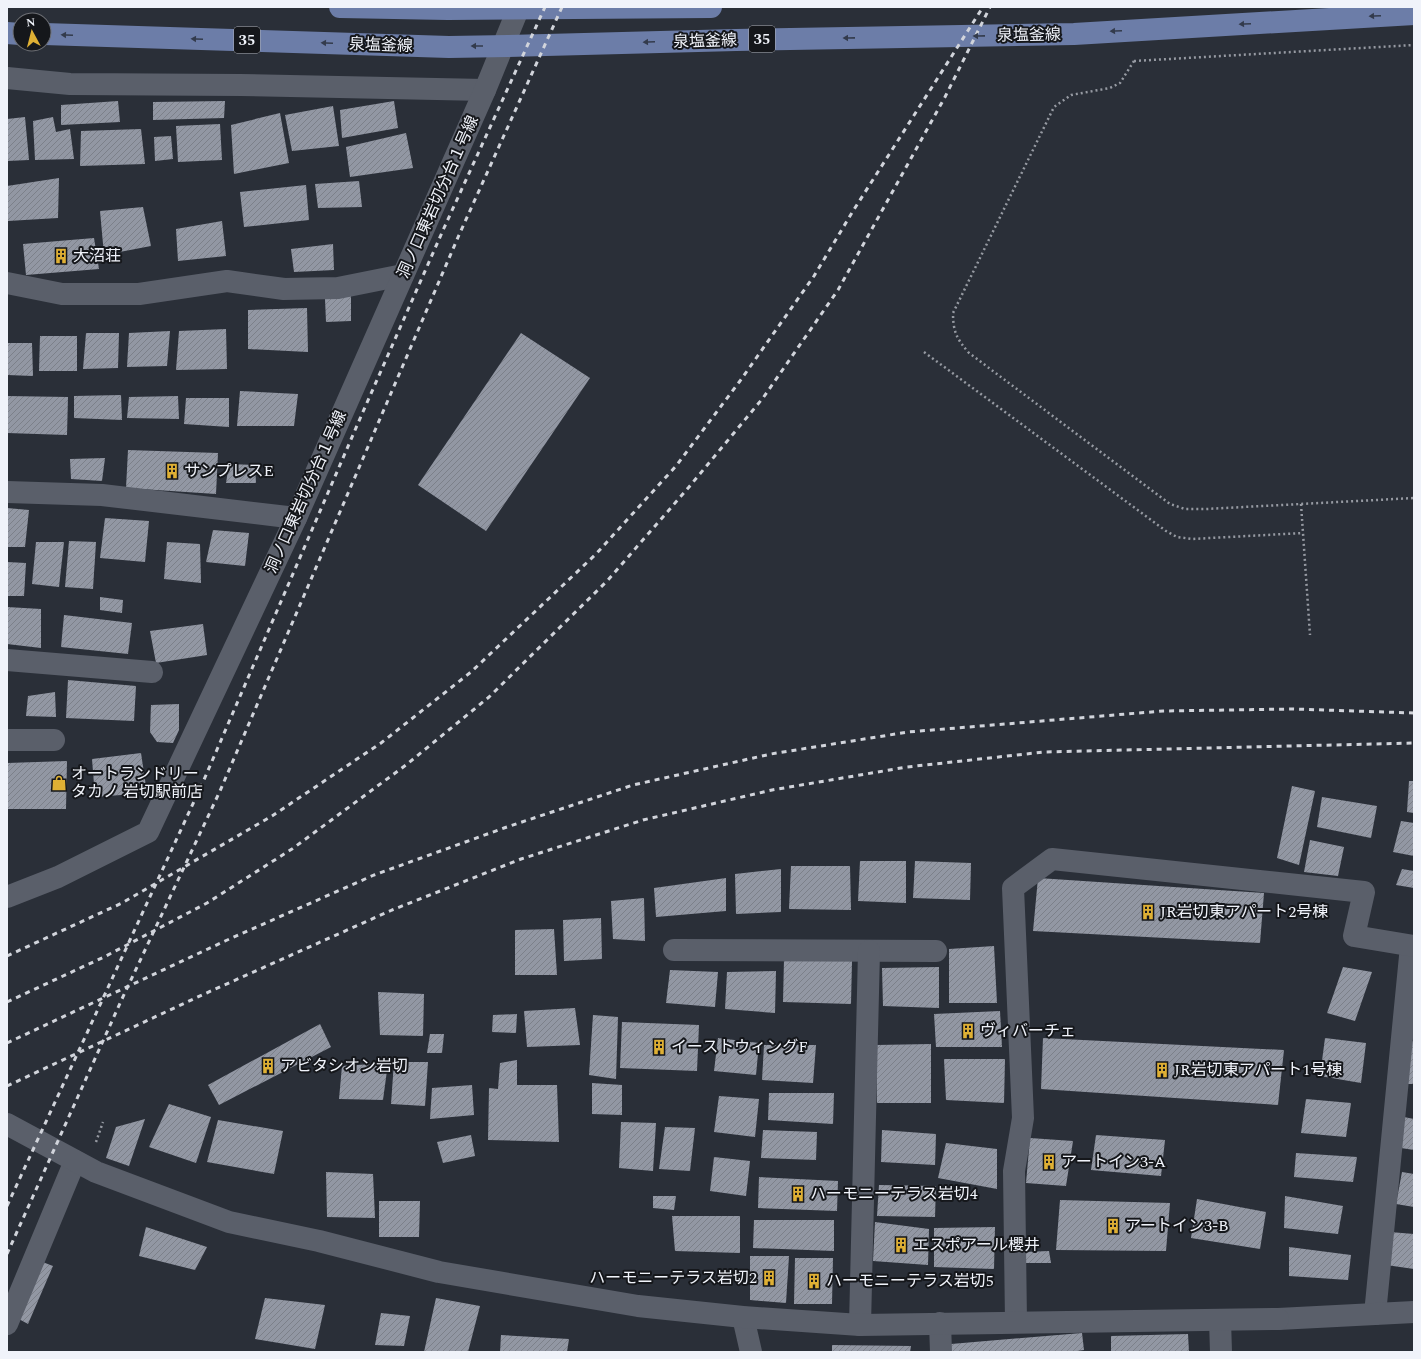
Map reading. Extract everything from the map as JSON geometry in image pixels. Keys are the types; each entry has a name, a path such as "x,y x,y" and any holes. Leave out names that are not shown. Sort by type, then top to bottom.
{"main road":[{"path":"340,7 448,9 711,7"},
{"name":"泉塩釜線","path":"52,34 450,47 1074,34 1414,14"}],"street":[{"name":"洞ノ口東岩切分台１号線","path":"7,897 58,877 148,832 296,518 485,90 519,7"},
{"path":"7,78 70,84 240,85 485,90"},
{"path":"7,283 62,294 139,294 227,281 284,289 338,288 403,275"},
{"path":"7,492 102,495 296,518"},
{"path":"7,660 152,672"},
{"path":"7,740 54,740"},
{"path":"1016,1322 1014,1171 1023,1118 1013,888 1052,859 1364,892 1354,936 1413,946 1375,1314"},
{"path":"674,950 936,951"},
{"path":"860,1325 869,951"},
{"path":"7,1124 96,1172 229,1222 319,1241 439,1272 638,1306 743,1317 860,1325 1278,1319 1414,1312"},
{"path":"7,1324 75,1161"},
{"path":"743,1317 751,1352"},
{"path":"1220,1320 1221,1352"},
{"path":"940,1323 941,1352"}],"path":[{"path":"1129,56 1134,61 1414,45"},
{"path":"1134,61 1120,83 1110,88 1071,95 1054,107 953,313 953,326 958,341 969,353 1170,504 1185,509 1206,509 1414,498"},
{"path":"924,352 1166,531 1177,537 1192,539 1303,533"},
{"path":"1301,504 1310,635"}],"building":[{"path":"118,101 120,122 61,125 61,105"},
{"path":"225,101 224,118 153,120 153,102"},
{"path":"394,101 398,128 342,138 340,110"},
{"path":"333,106 339,146 292,151 285,115"},
{"path":"280,113 289,163 234,174 231,125"},
{"path":"25,117 29,160 7,161 7,119"},
{"path":"53,117 56,132 70,129 74,159 35,160 33,121"},
{"path":"220,124 222,160 178,162 176,126"},
{"path":"141,129 145,164 80,166 81,131"},
{"path":"406,133 413,168 350,177 346,147"},
{"path":"171,136 173,159 155,161 154,137"},
{"path":"59,178 58,218 8,221 7,186"},
{"path":"359,181 362,207 318,208 315,184"},
{"path":"306,185 309,220 244,227 240,192"},
{"path":"143,207 151,246 104,255 100,211"},
{"path":"222,221 226,256 178,261 176,229"},
{"name":"大沼荘","path":"94,238 99,269 26,275 23,244"},
{"path":"333,244 334,270 294,272 291,249"},
{"path":"351,296 351,321 326,322 325,299"},
{"path":"307,308 308,352 248,349 248,310"},
{"path":"226,329 227,369 176,370 179,331"},
{"path":"170,331 167,366 127,367 129,333"},
{"path":"86,333 119,333 118,368 83,369"},
{"path":"521,333 590,378 486,531 418,485"},
{"path":"40,336 77,336 77,371 39,371"},
{"path":"7,343 32,343 33,376 7,375"},
{"path":"240,391 298,394 294,426 237,426"},
{"path":"121,395 122,420 74,418 74,396"},
{"path":"7,396 68,397 67,435 7,433"},
{"path":"178,396 179,419 127,418 129,397"},
{"path":"186,398 229,398 229,427 184,424"},
{"name":"サンプレスE","path":"128,450 218,453 216,494 126,488"},
{"path":"105,458 102,481 71,479 70,459"},
{"path":"229,464 255,465 256,483 226,483"},
{"path":"7,508 29,510 25,547 7,547"},
{"path":"105,518 149,521 145,562 100,558"},
{"path":"213,530 249,533 245,566 206,562"},
{"path":"69,541 96,542 93,589 65,587"},
{"path":"36,542 64,542 59,587 32,584"},
{"path":"167,542 200,544 201,583 164,579"},
{"path":"7,562 26,563 24,596 7,596"},
{"path":"100,597 123,600 122,613 100,610"},
{"path":"7,607 41,609 41,648 7,644"},
{"path":"64,615 132,623 128,654 61,647"},
{"path":"203,624 207,655 156,663 150,631"},
{"path":"68,680 136,686 134,721 66,718"},
{"path":"55,692 56,717 26,716 28,696"},
{"path":"179,704 179,730 173,743 157,742 150,732 151,705"},
{"path":"141,753 147,793 95,797 92,759"},
{"path":"67,761 66,809 7,809 7,763"},
{"path":"1409,781 1414,781 1414,813 1407,812"},
{"path":"1292,786 1315,791 1299,865 1277,858"},
{"path":"1322,797 1377,806 1371,838 1317,827"},
{"path":"1401,821 1414,823 1414,856 1393,852"},
{"path":"1310,840 1344,847 1338,876 1304,872"},
{"path":"860,861 906,861 906,903 858,901"},
{"path":"915,861 971,863 970,900 913,898"},
{"path":"791,866 850,866 851,910 789,909"},
{"path":"781,869 781,912 736,914 735,874"},
{"path":"1402,869 1414,871 1414,888 1396,885"},
{"path":"726,878 726,911 656,917 654,888"},
{"name":"JR岩切東アパート2号棟","path":"1038,878 1264,893 1260,943 1033,931"},
{"path":"644,898 645,941 613,939 611,901"},
{"path":"601,918 602,959 564,961 563,920"},
{"path":"554,929 557,975 515,975 515,930"},
{"path":"994,946 997,1003 949,1003 949,949"},
{"path":"784,959 852,961 851,1004 783,1002"},
{"path":"939,967 939,1008 883,1006 882,968"},
{"path":"1343,967 1372,972 1355,1021 1327,1013"},
{"path":"670,970 718,972 715,1007 666,1003"},
{"path":"776,971 775,1013 725,1009 727,972"},
{"path":"378,992 424,994 423,1036 380,1035"},
{"path":"575,1008 580,1045 527,1047 524,1011"},
{"name":"ヴィバーチェ","path":"1000,1011 1002,1047 936,1047 934,1014"},
{"path":"517,1014 516,1033 492,1032 493,1015"},
{"path":"593,1015 618,1017 616,1079 589,1075"},
{"name":"イーストウィングF","path":"622,1022 699,1025 697,1071 620,1068"},
{"name":"アビタシオン岩切","path":"320,1024 331,1047 219,1105 208,1085"},
{"path":"430,1034 444,1034 442,1053 427,1053"},
{"path":"718,1038 759,1043 756,1075 714,1071"},
{"name":"JR岩切東アパート1号棟","path":"1043,1038 1284,1050 1278,1105 1041,1089"},
{"path":"1325,1038 1366,1043 1361,1083 1320,1076"},
{"path":"1411,1041 1414,1041 1414,1084 1407,1084"},
{"path":"931,1044 931,1103 877,1103 876,1045"},
{"path":"764,1045 816,1045 813,1083 762,1080"},
{"path":"944,1059 1005,1059 1004,1103 946,1100"},
{"path":"517,1060 517,1085 557,1085 559,1142 488,1140 489,1088 498,1089 500,1063"},
{"path":"394,1062 428,1062 425,1106 391,1104"},
{"path":"388,1063 383,1100 339,1099 342,1066"},
{"path":"592,1083 622,1085 622,1115 592,1114"},
{"path":"472,1085 474,1115 430,1119 432,1088"},
{"path":"769,1093 834,1093 833,1124 768,1120"},
{"path":"719,1096 759,1099 755,1137 714,1132"},
{"path":"1306,1099 1351,1103 1346,1137 1301,1133"},
{"path":"169,1104 211,1117 196,1163 149,1147"},
{"path":"1404,1117 1414,1119 1414,1150 1401,1148"},
{"path":"145,1119 129,1166 106,1158 116,1127"},
{"path":"218,1120 283,1131 274,1174 207,1162"},
{"path":"621,1122 656,1123 653,1171 619,1168"},
{"path":"665,1127 695,1128 690,1171 659,1169"},
{"path":"763,1130 817,1132 816,1160 761,1158"},
{"path":"882,1130 936,1134 935,1165 881,1162"},
{"path":"471,1135 475,1156 443,1163 437,1142"},
{"path":"1096,1135 1165,1140 1161,1176 1091,1170"},
{"name":"アートイン3-A","path":"1030,1138 1073,1141 1066,1186 1026,1183"},
{"path":"946,1143 997,1149 997,1189 938,1178"},
{"path":"1296,1153 1357,1157 1353,1182 1294,1177"},
{"path":"714,1157 750,1161 746,1196 710,1191"},
{"path":"326,1172 373,1174 375,1218 327,1217"},
{"path":"1402,1172 1414,1174 1414,1207 1396,1204"},
{"name":"ハーモニーテラス岩切4","path":"759,1177 838,1181 837,1211 758,1208"},
{"path":"879,1185 936,1186 935,1217 877,1216"},
{"path":"653,1196 676,1196 674,1210 653,1208"},
{"path":"1285,1196 1343,1206 1338,1234 1284,1228"},
{"path":"1197,1199 1266,1212 1260,1249 1191,1238"},
{"name":"アートイン3-B","path":"1060,1200 1170,1203 1166,1251 1056,1250"},
{"path":"379,1201 420,1201 419,1237 379,1237"},
{"path":"672,1216 740,1216 740,1253 675,1251"},
{"path":"754,1220 834,1220 834,1251 753,1248"},
{"name":"エスポアール櫻井","path":"875,1222 929,1229 928,1265 873,1261"},
{"path":"146,1227 207,1247 195,1270 139,1256"},
{"path":"995,1227 994,1269 934,1267 934,1228"},
{"path":"1390,1232 1414,1234 1414,1269 1386,1265"},
{"path":"1289,1247 1351,1255 1348,1280 1289,1276"},
{"path":"1049,1251 1051,1263 1024,1263 1024,1252"},
{"name":"ハーモニーテラス岩切2","path":"750,1256 789,1256 786,1303 750,1300"},
{"name":"ハーモニーテラス岩切5","path":"795,1258 833,1258 832,1304 794,1304"},
{"path":"40,1261 53,1266 28,1324 17,1318"},
{"path":"265,1298 325,1305 315,1349 255,1339"},
{"path":"436,1298 480,1306 468,1352 424,1352"},
{"path":"381,1313 410,1316 404,1346 375,1345"},
{"path":"1082,1333 1084,1350 1070,1352 951,1352 951,1344"},
{"path":"1188,1334 1189,1352 1111,1352 1111,1336"},
{"path":"501,1335 569,1339 567,1352 500,1352"},
{"path":"832,1345 911,1346 910,1352 832,1352"}],"railway":[{"path":"7,1206 203,782 444,228 545,7"},
{"path":"7,1254 121,1001 220,791 459,235 562,7"},
{"path":"7,956 122,903 272,816 381,743 471,672 596,554 676,466 740,381 814,276 853,211 983,7"},
{"path":"7,1002 104,957 207,903 292,849 406,765 489,697 608,580 689,487 763,398 838,290 945,97 990,7"},
{"path":"7,1043 225,941 374,875 504,828 633,785 771,754 908,732 1163,711 1293,709 1414,713"},
{"path":"7,1086 202,995 392,910 521,859 643,820 772,790 907,767 1044,752 1414,743"}],"place":[{"name":"大沼荘","path":"61,256"},
{"name":"サンプレスE","path":"172,471"},
{"name":"オートランドリー タカノ 岩切駅前店","path":"59,783"},
{"name":"JR岩切東アパート2号棟","path":"1148,912"},
{"name":"ヴィバーチェ","path":"968,1031"},
{"name":"イーストウィングF","path":"659,1047"},
{"name":"アビタシオン岩切","path":"268,1066"},
{"name":"JR岩切東アパート1号棟","path":"1162,1070"},
{"name":"アートイン3-A","path":"1049,1162"},
{"name":"ハーモニーテラス岩切4","path":"798,1194"},
{"name":"アートイン3-B","path":"1113,1226"},
{"name":"エスポアール櫻井","path":"901,1245"},
{"name":"ハーモニーテラス岩切2","path":"769,1278"},
{"name":"ハーモニーテラス岩切5","path":"814,1281"}]}
